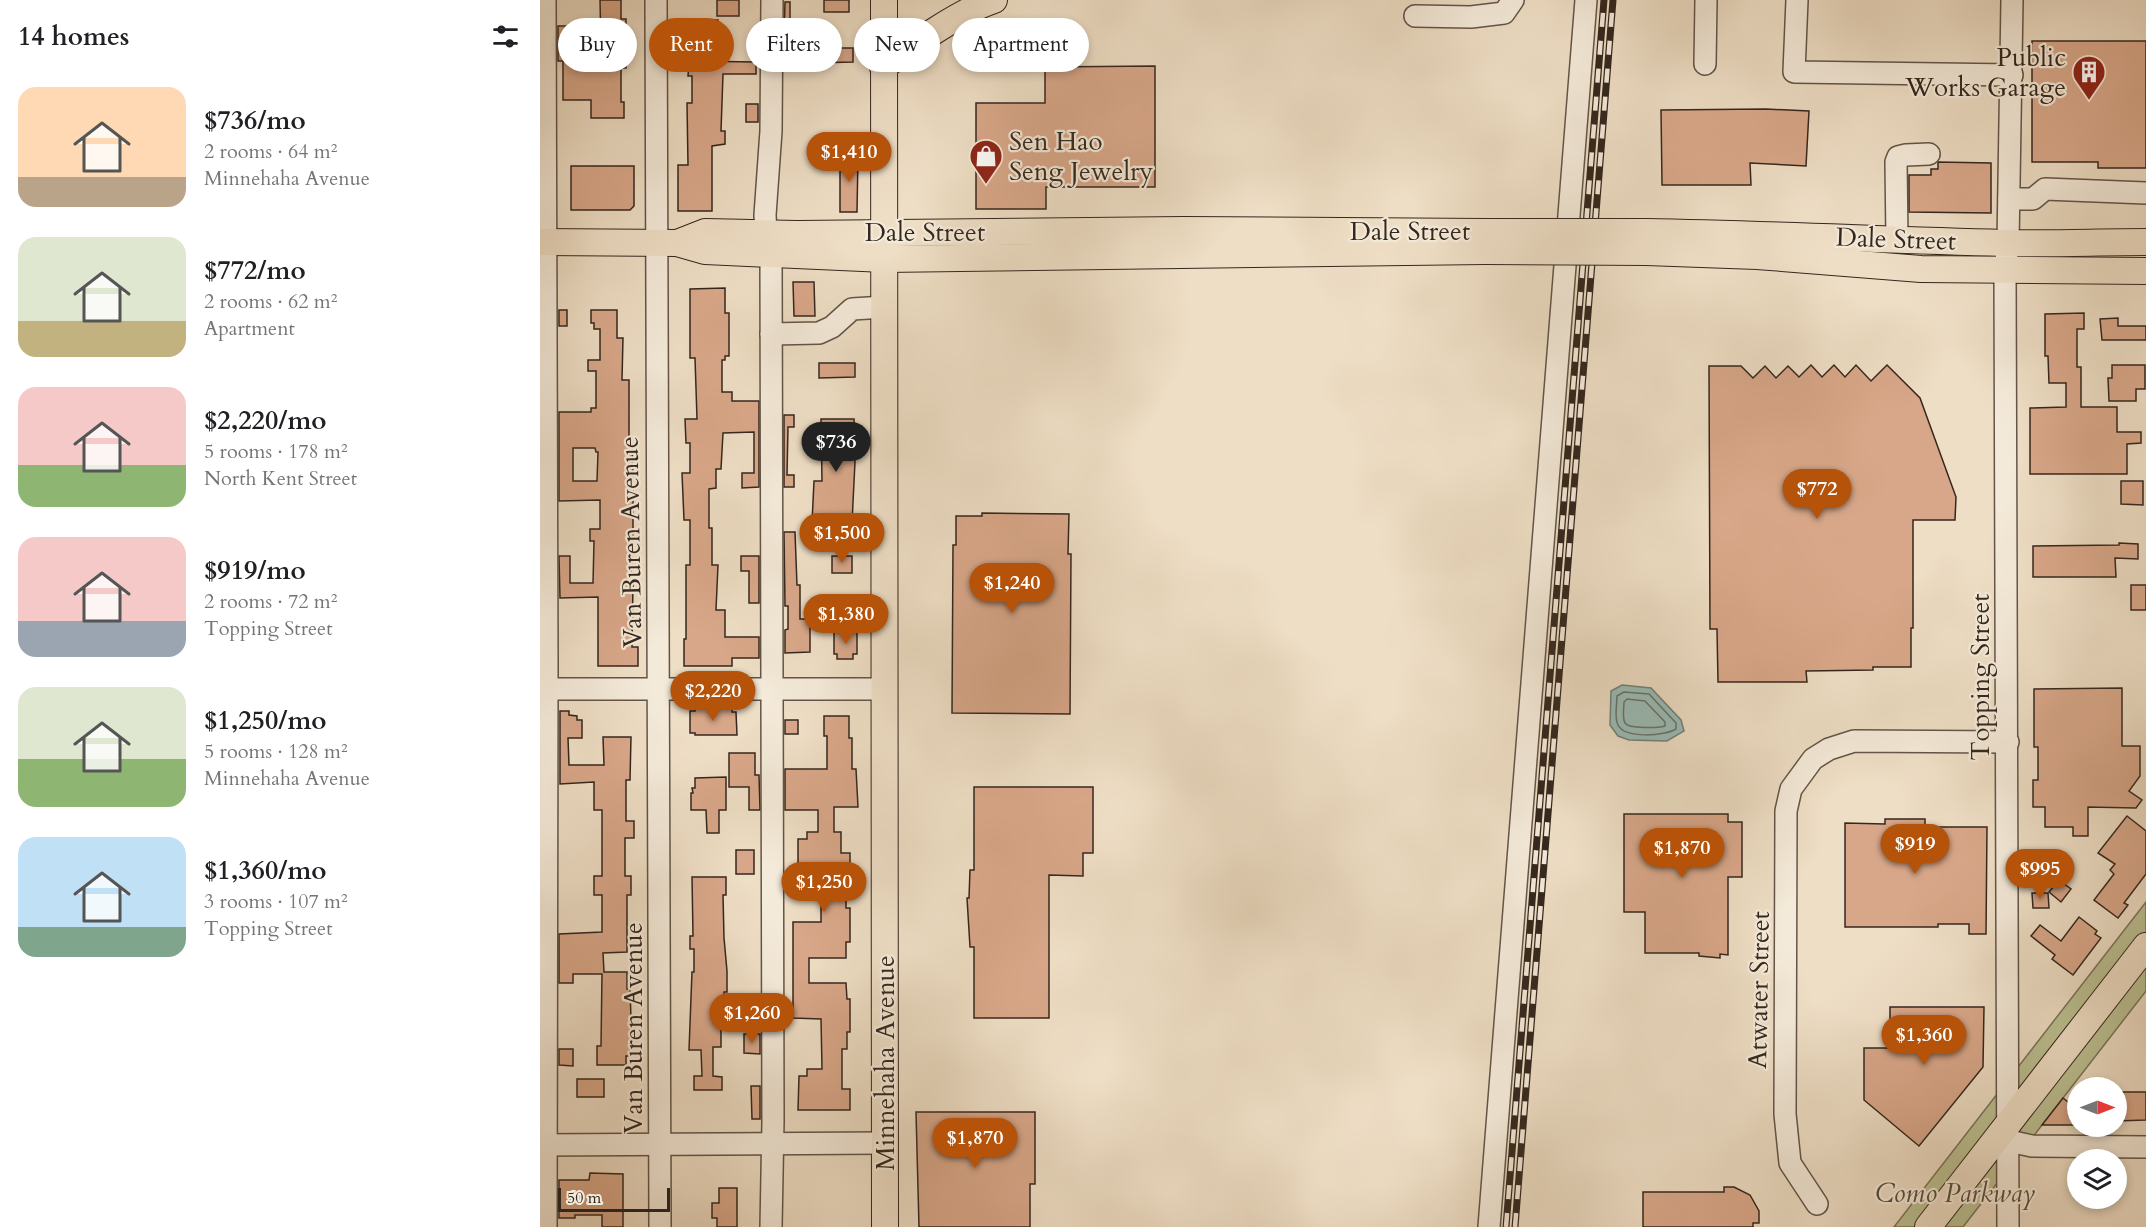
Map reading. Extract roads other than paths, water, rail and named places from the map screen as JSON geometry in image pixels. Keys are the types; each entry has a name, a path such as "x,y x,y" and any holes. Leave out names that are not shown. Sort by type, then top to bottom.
{"main road":[{"name":"Minnehaha Avenue","path":"884,0 884,18"},
{"path":"940,29 979,5 994,0"},
{"name":"Minnehaha Avenue","path":"884,72 885,1227"},
{"name":"Dale Street","path":"543,242 666,243 705,251 885,232 1183,230 1485,242"},
{"name":"Dale Street","path":"768,244 885,259 1485,242 1647,242 1757,234 2008,243 2146,242"},
{"name":"Dale Street","path":"1647,242 1757,256 1921,269 2146,271"},
{"path":"1928,1227 2009,1132 2146,946"}],"street":[{"path":"545,0 543,1145 546,1227"},
{"name":"Van Buren Avenue","path":"656,0 666,243 660,690 660,1227"},
{"path":"771,1227 771,334 765,215 771,131 772,0"},
{"path":"1415,16 1471,17 1504,13 1513,0"},
{"path":"1489,1227 1586,0"},
{"path":"1705,64 1706,0"},
{"path":"1797,0 1794,72 2012,75"},
{"name":"Topping Street","path":"2008,1227 2005,271 2008,243 2012,0"},
{"path":"1897,240 1896,162 1898,157 1906,155 1929,154"},
{"path":"2009,199 2033,199 2045,189 2146,193"},
{"path":"771,334 819,333 832,327 852,309 885,307"},
{"path":"544,689 884,689"},
{"name":"Atwater Street","path":"1817,1204 1790,1163 1785,1114 1786,811 1791,789 1813,759 1829,749 1854,741 2008,742"},
{"path":"2009,1132 2032,1146 2146,1147"},
{"path":"543,1145 885,1143"}],"water":[{"path":"1622,685 1651,688 1681,720 1684,731 1667,741 1629,740 1618,736 1610,725 1611,691"}],"railway":[{"path":"1506,1227 1604,0"},
{"path":"1515,1227 1613,0"}],"place":[{"name":"Public Works Garage","path":"2089,101"},
{"name":"Sen Hao Seng Jewelry","path":"986,185"}],"park label":[{"name":"Como Parkway","path":"1955,1193"}]}
